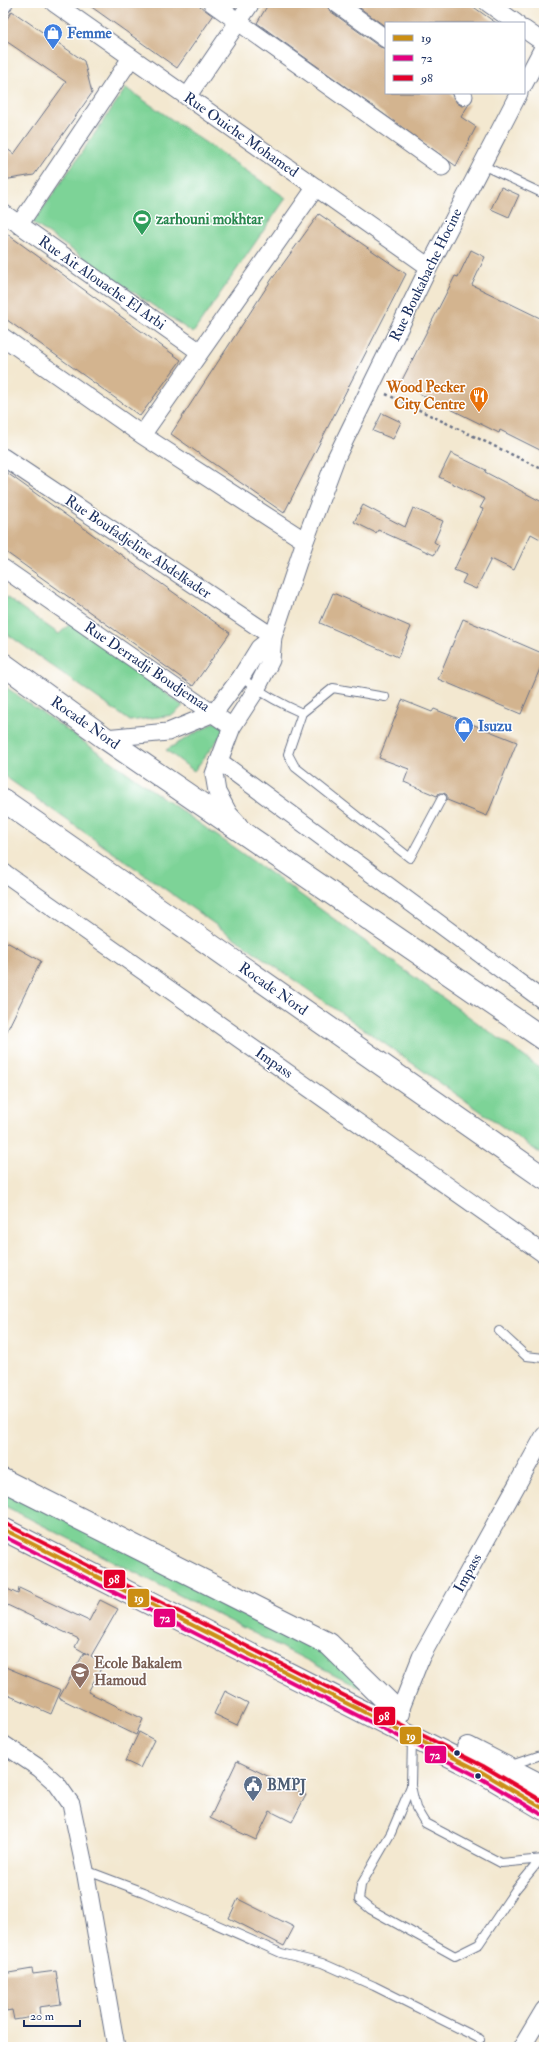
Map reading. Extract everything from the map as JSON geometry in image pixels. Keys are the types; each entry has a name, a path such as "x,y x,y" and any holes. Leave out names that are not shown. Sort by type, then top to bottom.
{"highway":[{"name":"Rocade Nord","path":"3,664 105,738 544,1039"},
{"name":"Rocade Nord","path":"3,800 544,1178"},
{"path":"3,1480 328,1644 399,1713"},
{"path":"3,1516 399,1713 544,1787"},
{"path":"3,1529 480,1771 544,1810"},
{"path":"3,1541 27,1541"}],"street":[{"name":"Rue Ouiche Mohamed","path":"54,3 429,267"},
{"path":"212,3 442,167"},
{"path":"187,96 251,3"},
{"path":"336,3 385,38"},
{"path":"488,3 515,22"},
{"path":"525,30 544,44 525,82"},
{"path":"19,225 131,58"},
{"name":"Rue Boukabache Hocine","path":"305,541 336,458 429,267 518,94"},
{"path":"142,435 316,188"},
{"name":"Rue Ait Alouache El Arbi","path":"3,213 200,352"},
{"path":"3,337 142,435 305,541 273,637 271,660 256,690 232,727 214,774 217,792 229,814 253,840"},
{"name":"Rue Boufadjeline Abdelkader","path":"3,458 273,637"},
{"name":"Rue Derradji Boudjemaa","path":"3,568 214,713 241,678 259,648 273,637"},
{"path":"105,738 168,732 214,713 232,727"},
{"path":"219,761 544,1001"},
{"name":"Impass","path":"3,872 544,1254"},
{"name":"Impass","path":"399,1713 421,1657 544,1436"},
{"path":"3,1744 39,1768 57,1784 71,1804 85,1870 114,2047"},
{"path":"522,2047 544,2010"}],"lane":[{"path":"482,164 544,194"},
{"path":"241,678 256,690 278,703 302,713"},
{"path":"385,697 333,688 302,713 288,754 295,766 410,858 442,798"},
{"path":"499,1331 526,1356 544,1358"},
{"path":"412,1737 411,1786 416,1808 425,1823 501,1863 542,1859"},
{"path":"506,1767 544,1754"},
{"path":"411,1786 391,1833 361,1885 359,1900 370,1909 455,1956 479,1944 516,1889 542,1859"},
{"path":"85,1870 143,1892 281,1953 322,1963 374,1986 480,2038"}],"path":[{"path":"371,387 544,470"}],"green space":[{"name":"zarhouni mokhtar","path":"126,88 286,198 193,333 33,223"},
{"path":"3,595 59,634 71,623 183,706 173,715 130,721 3,631"},
{"path":"3,685 294,890 544,1071 544,1156 3,775"},
{"path":"215,722 226,729 194,771 166,750"},
{"path":"3,1487 318,1643 369,1692 3,1505"}],"building":[{"path":"86,3 196,3 213,16 177,68"},
{"path":"269,3 326,3 330,11 380,47 385,49 385,94 452,94 457,103 462,106 469,104 461,117 476,127 456,166 257,23"},
{"path":"353,3 468,3 495,22 385,22 385,26"},
{"path":"12,11 84,61 92,93 34,175 3,180 3,146 14,154 66,82 3,39 3,25"},
{"path":"501,187 519,195 509,217 491,209"},
{"path":"319,214 406,274 284,513 171,434 272,279"},
{"path":"3,231 181,360 140,416 3,317"},
{"path":"471,250 485,257 472,285 544,320 544,452 500,430 499,433 400,384 455,276 458,277"},
{"path":"382,413 401,422 393,439 373,431"},
{"path":"451,453 486,470 485,472 544,503 544,541 531,534 514,570 491,559 476,589 462,583 466,575 454,570 483,509 480,508 485,499 439,477"},
{"path":"3,470 230,633 193,686 3,550"},
{"path":"363,505 405,527 413,508 443,521 434,542 439,545 434,555 378,530 376,533 354,522"},
{"path":"333,593 411,627 398,657 320,623"},
{"path":"463,619 544,654 544,659 521,714 438,679"},
{"path":"402,700 432,712 434,709 517,742 487,816 447,800 447,795 444,793 439,793 437,796 404,782 409,769 379,758"},
{"path":"3,940 41,961 3,1039"},
{"path":"3,1587 18,1594 19,1588 89,1621 100,1600 118,1609 91,1656 104,1663 88,1692 143,1719 136,1735 59,1698 84,1653 89,1655 75,1647 79,1639 3,1603"},
{"path":"3,1666 61,1690 51,1714 3,1693"},
{"path":"225,1691 248,1703 237,1725 214,1714"},
{"path":"139,1732 154,1740 140,1768 125,1761"},
{"path":"237,1761 306,1795 292,1822 270,1811 256,1840 210,1818"},
{"path":"238,1899 294,1927 284,1946 229,1918"},
{"path":"32,1969 33,1974 56,1971 61,2004 39,2007 40,2016 14,2020 12,2010 6,2011 3,1974"}],"transit line":[{"name":"98","path":"6,1524 483,1766 544,1802"},
{"name":"19","path":"3,1529 480,1771 544,1809"},
{"name":"72","path":"3,1536 477,1776 541,1814"}],"place":[{"name":"Femme","path":"53,50"},
{"name":"zarhouni mokhtar","path":"142,236"},
{"name":"Wood Pecker City Centre","path":"479,413"},
{"name":"Isuzu","path":"464,743"},
{"name":"Ecole Bakalem Hamoud","path":"80,1689"},
{"name":"BMPJ","path":"253,1802"}]}
